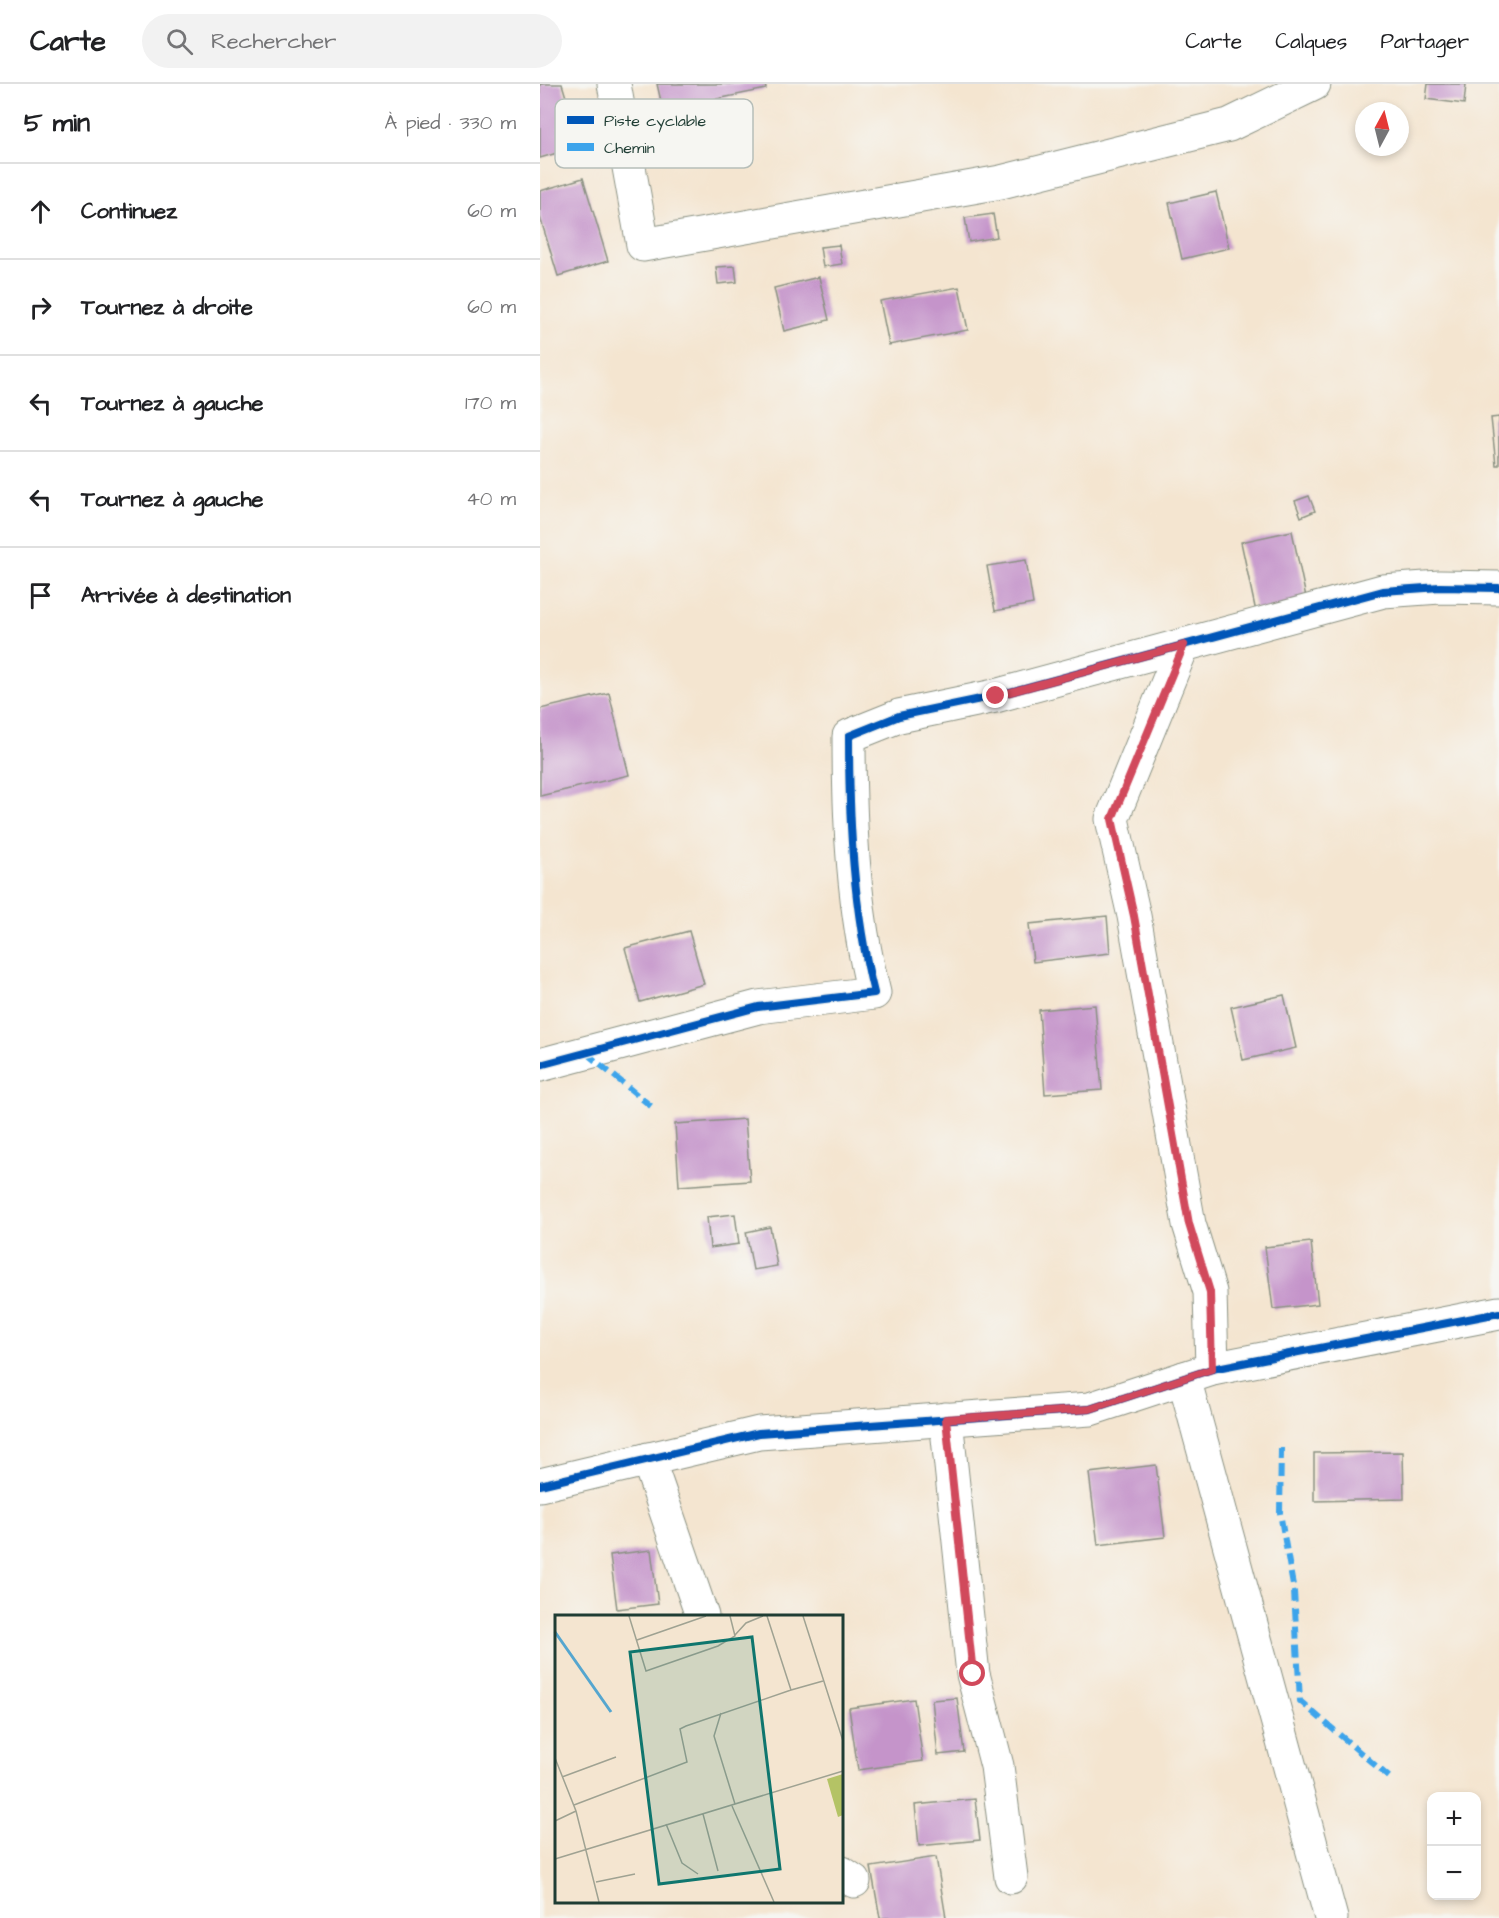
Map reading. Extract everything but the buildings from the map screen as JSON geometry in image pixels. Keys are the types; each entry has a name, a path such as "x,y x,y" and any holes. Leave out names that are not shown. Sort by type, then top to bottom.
{"street":[{"path":"614,84 617,99"},
{"path":"629,168 643,245 1012,179 1229,125 1314,84"},
{"path":"540,1065 758,1007 874,993 861,940 849,809 849,736 899,716 996,696 1383,591 1440,587 1499,588"},
{"path":"1184,645 1112,819 1134,916 1189,1224 1210,1292 1198,1374 1331,1918"},
{"path":"540,1485 759,1433 1090,1409 1198,1374 1499,1312"},
{"path":"946,1419 973,1674 997,1766 1011,1877"},
{"path":"648,1459 701,1615"}],"marked path":[{"path":"586,1053 652,1107"},
{"path":"1281,1448 1280,1513 1294,1591 1300,1701 1389,1777"}],"cycle path":[{"path":"540,1065 758,1007 874,993 861,930 857,897 850,801 849,736 899,716 995,696 1383,591 1440,587 1499,588"},
{"path":"540,1485 759,1433 1090,1409 1212,1369 1499,1313"}],"route":[{"path":"973,1674 946,1419 1090,1409 1212,1369 1210,1292 1189,1224 1134,916 1112,819 1184,645 996,696"}]}
